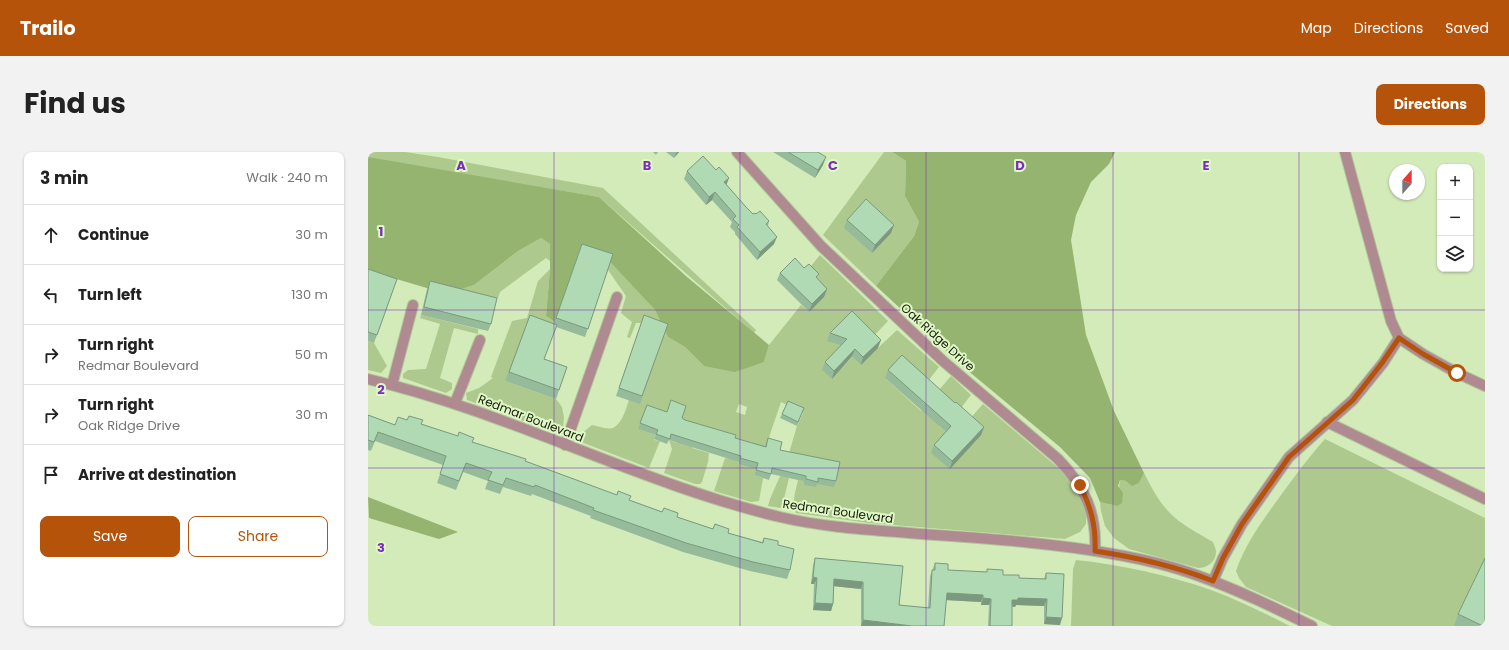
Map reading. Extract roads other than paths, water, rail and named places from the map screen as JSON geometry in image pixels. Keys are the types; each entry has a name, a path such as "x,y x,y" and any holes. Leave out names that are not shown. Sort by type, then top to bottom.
{"street":[{"name":"Oak Ridge Drive","path":"737,152 818,243 943,361 1058,459 1070,471 1080,485 1092,513 1095,527 1095,551"},
{"path":"1345,152 1391,321 1399,338 1423,354 1457,373 1485,386"},
{"path":"565,445 617,297"},
{"path":"392,384 413,305"},
{"path":"1213,581 1223,558 1242,524 1289,457 1353,400 1382,363 1399,338"},
{"path":"454,403 480,340"},
{"name":"Redmar Boulevard","path":"368,379 392,384 454,403 565,445 725,502 813,523 873,530 1056,546 1095,551 1143,560 1213,581 1247,595 1312,626"},
{"path":"1328,422 1485,499"}]}
